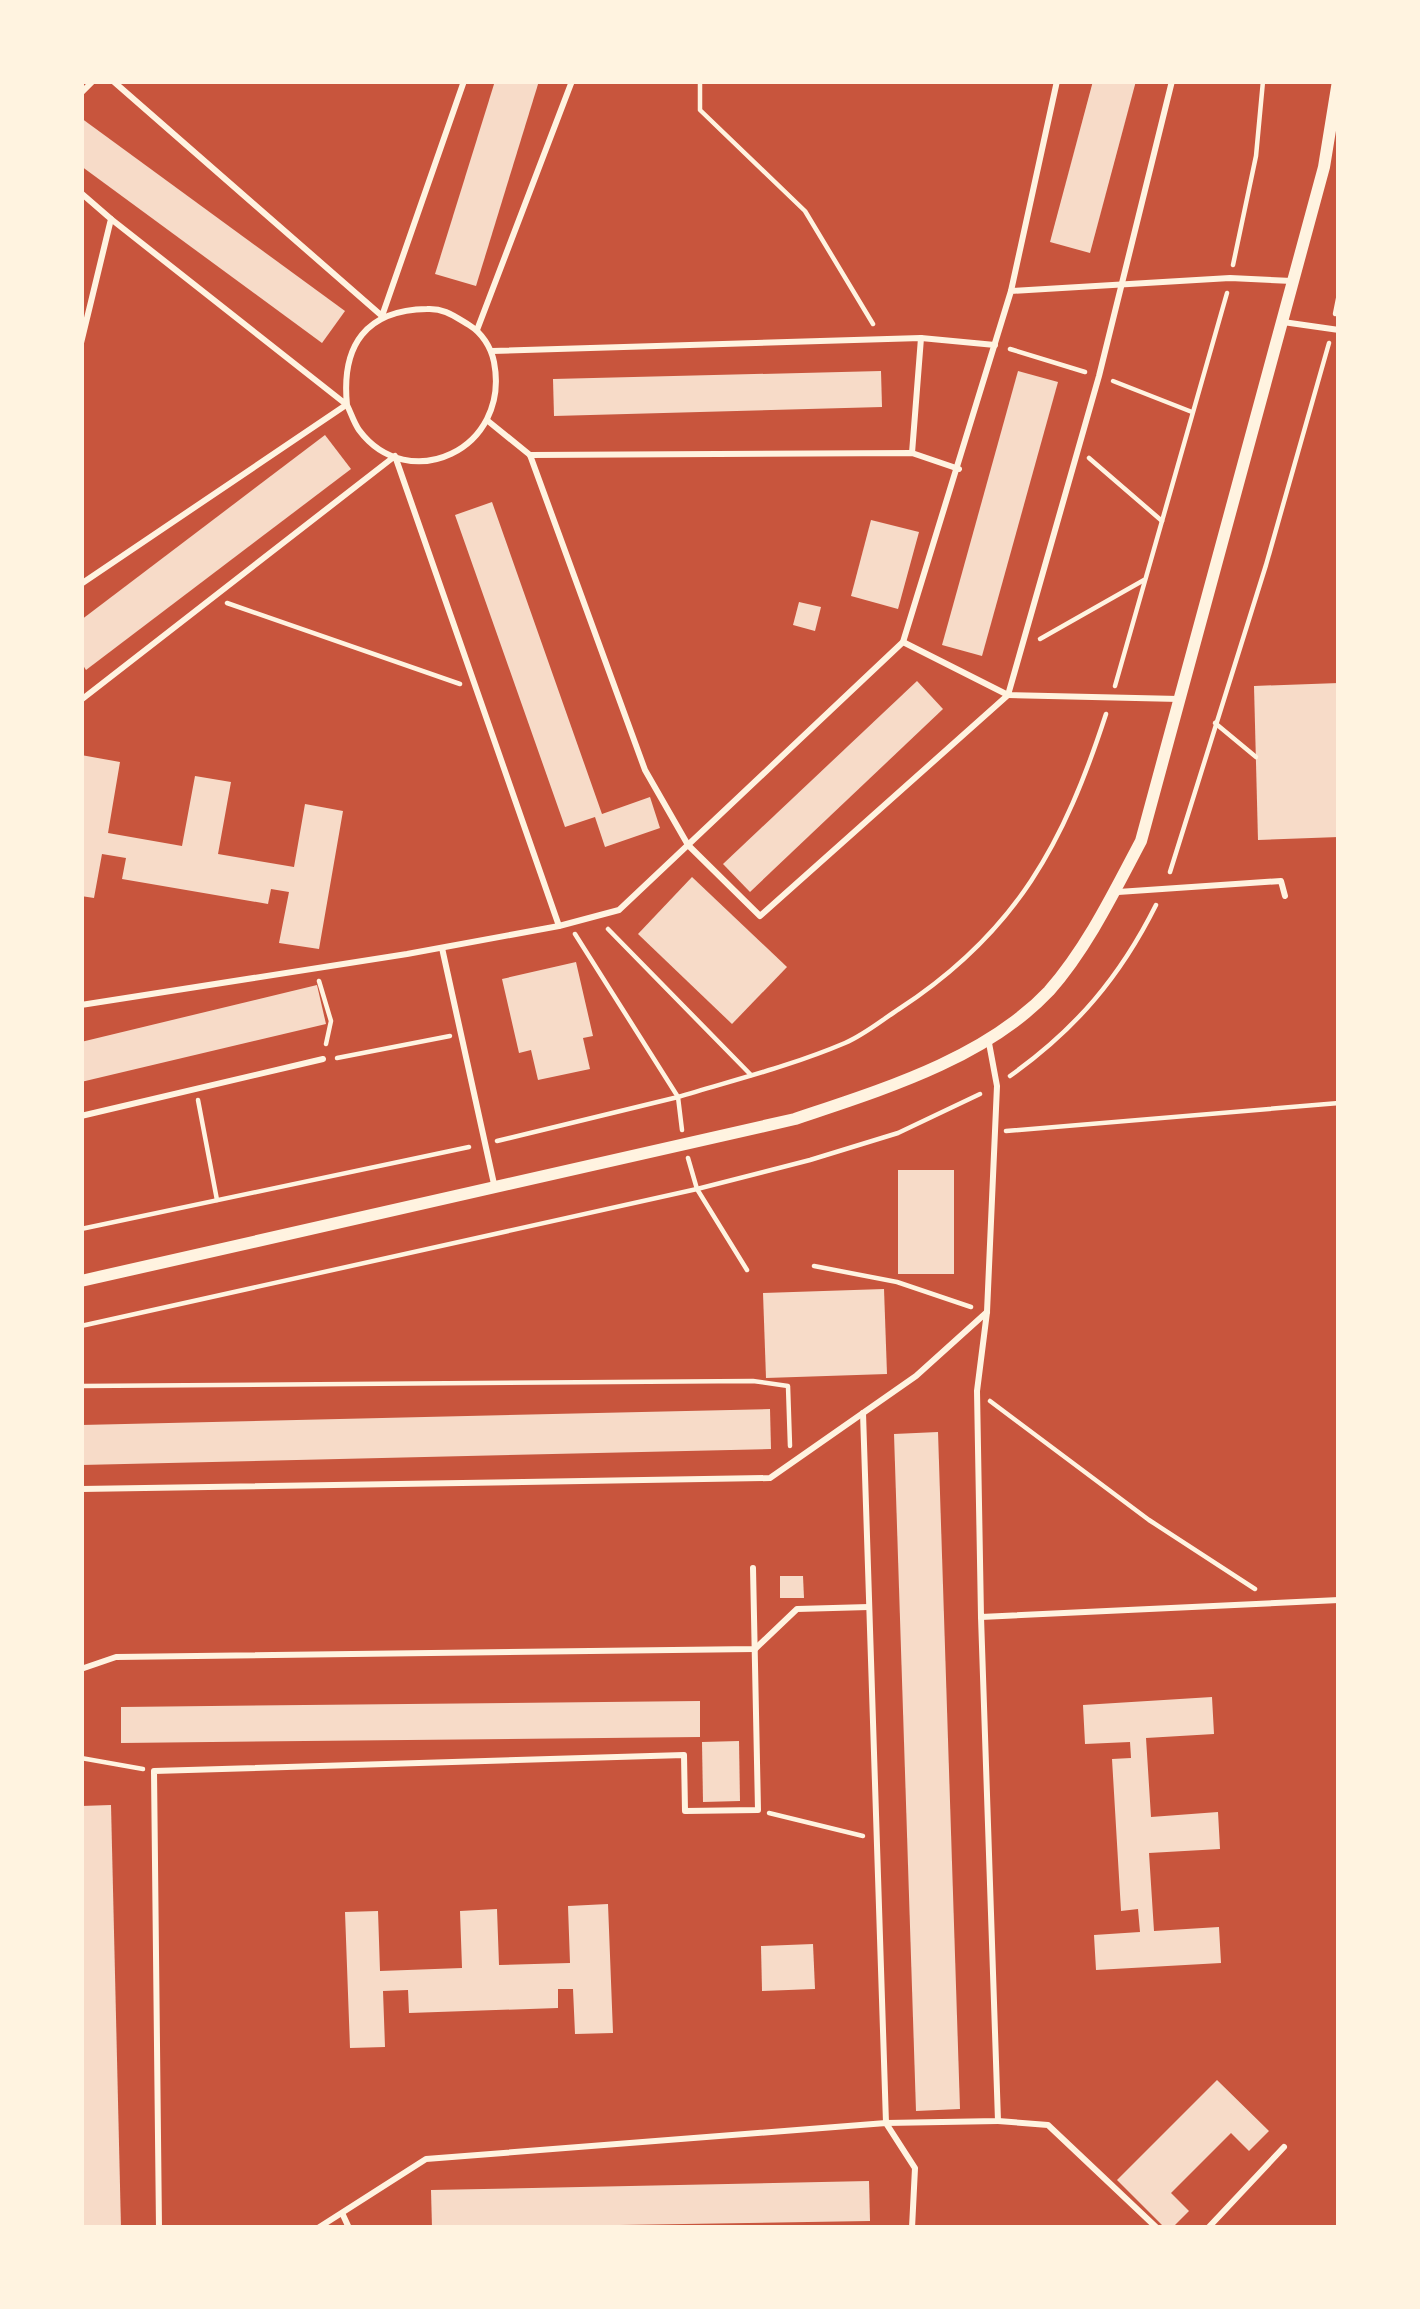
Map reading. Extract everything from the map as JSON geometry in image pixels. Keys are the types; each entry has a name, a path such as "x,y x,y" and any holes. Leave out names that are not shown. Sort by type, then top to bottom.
{"street":[{"path":"81,1281 795,1119 880,1090 988,1040 1048,991 1114,892 1141,841 1324,167 1338,81"}],"lane":[{"path":"81,93 93,81"},
{"path":"113,81 382,316"},
{"path":"382,316 464,81"},
{"path":"478,330 572,81"},
{"path":"81,1004 442,948 619,910 903,642 1011,290 1057,81"},
{"path":"488,422 530,455 645,770 688,845 760,916 1008,695 1172,81"},
{"path":"81,193 346,405 360,430 394,456 445,457 471,442 488,422 499,387 492,351 478,330 442,308 396,310 363,332 344,374 346,405"},
{"path":"81,343 111,219"},
{"path":"1011,290 1230,278 1292,281"},
{"path":"1281,321 1339,329"},
{"path":"492,351 921,338 995,345"},
{"path":"912,453 921,338"},
{"path":"81,584 346,405"},
{"path":"530,455 912,453 959,470"},
{"path":"81,700 394,456"},
{"path":"394,456 559,926"},
{"path":"903,642 1008,695 1179,699"},
{"path":"1114,892 1281,880 1285,896"},
{"path":"442,948 495,1188"},
{"path":"988,1040 997,1086 987,1312 977,1391 998,2121"},
{"path":"81,1116 323,1059"},
{"path":"81,1489 770,1478 916,1376 987,1312"},
{"path":"863,1414 886,2123 915,2168 912,2228"},
{"path":"159,2228 154,1771 684,1755 685,1811 758,1810 754,1568"},
{"path":"981,1617 1339,1600"},
{"path":"81,1669 116,1657 755,1649 797,1609 869,1607"},
{"path":"318,2228 426,2158 886,2123 998,2121 1048,2126 1157,2228"},
{"path":"1208,2228 1284,2147"},
{"path":"343,2215 349,2228"}],"path":[{"path":"700,81 700,110 805,211 881,339"},
{"path":"1266,565 1324,370"},
{"path":"1076,447 1162,520"},
{"path":"1021,650 1144,580"},
{"path":"213,598 476,690"},
{"path":"1215,723 1256,757"},
{"path":"596,916 751,1075"},
{"path":"81,1229 485,1144 678,1096 569,923"},
{"path":"322,982 331,1021 323,1059"},
{"path":"356,1056 461,1034"},
{"path":"81,1326 697,1190 898,1133 997,1086"},
{"path":"994,1132 1339,1103"},
{"path":"199,1105 218,1201"},
{"path":"683,1145 697,1190 747,1270"},
{"path":"814,1266 897,1282 987,1312"},
{"path":"752,1370 753,1381"},
{"path":"81,1386 753,1381 788,1386 790,1464"},
{"path":"977,1391 1148,1520 1274,1602"},
{"path":"81,1758 154,1771"},
{"path":"758,1810 877,1839"}],"building":[{"path":"495,81 539,81 476,286 435,274"},
{"path":"1093,81 1136,81 1090,253 1050,242"},
{"path":"81,118 345,311 322,343 81,166"},
{"path":"881,371 882,407 554,416 553,379"},
{"path":"1018,371 1058,382 982,656 942,645"},
{"path":"325,435 351,469 86,670 81,662 81,620"},
{"path":"492,502 602,814 650,797 660,828 605,847 595,817 565,827 455,515"},
{"path":"871,520 919,532 898,609 851,596"},
{"path":"799,602 821,607 815,631 793,625"},
{"path":"917,681 943,709 750,892 723,864"},
{"path":"1339,683 1339,837 1258,840 1254,686"},
{"path":"81,755 120,762 108,833 182,846 195,776 231,782 218,854 294,867 305,804 343,811 319,949 279,943 289,892 271,889 268,904 122,879 126,858 102,854 94,898 81,896"},
{"path":"692,877 787,967 732,1024 638,934"},
{"path":"576,962 593,1036 583,1038 590,1069 538,1080 531,1050 519,1053 502,979"},
{"path":"317,985 326,1024 81,1082 81,1042"},
{"path":"898,1170 954,1170 954,1274 898,1274"},
{"path":"884,1289 887,1374 766,1378 763,1293"},
{"path":"770,1409 771,1449 81,1465 81,1425"},
{"path":"938,1432 960,2109 916,2111 894,1434"},
{"path":"780,1576 803,1576 804,1598 780,1598"},
{"path":"1212,1697 1214,1734 1146,1738 1151,1817 1218,1812 1220,1849 1149,1853 1154,1931 1219,1927 1221,1963 1096,1970 1094,1935 1140,1932 1138,1909 1121,1911 1112,1759 1131,1758 1130,1742 1085,1744 1083,1705"},
{"path":"700,1701 700,1737 121,1743 121,1707"},
{"path":"739,1741 740,1801 703,1802 702,1742"},
{"path":"111,1805 121,2228 81,2228 81,1806"},
{"path":"608,1904 613,2033 575,2034 573,1989 558,1989 558,2008 409,2013 408,1990 383,1991 385,2047 350,2048 345,1912 378,1911 380,1971 462,1968 460,1911 497,1909 499,1965 570,1963 568,1906"},
{"path":"813,1944 815,1989 762,1991 761,1946"},
{"path":"1217,2080 1269,2131 1249,2151 1231,2133 1171,2193 1189,2211 1172,2228 1165,2228 1117,2180"},
{"path":"869,2181 870,2221 432,2228 431,2190"}]}
